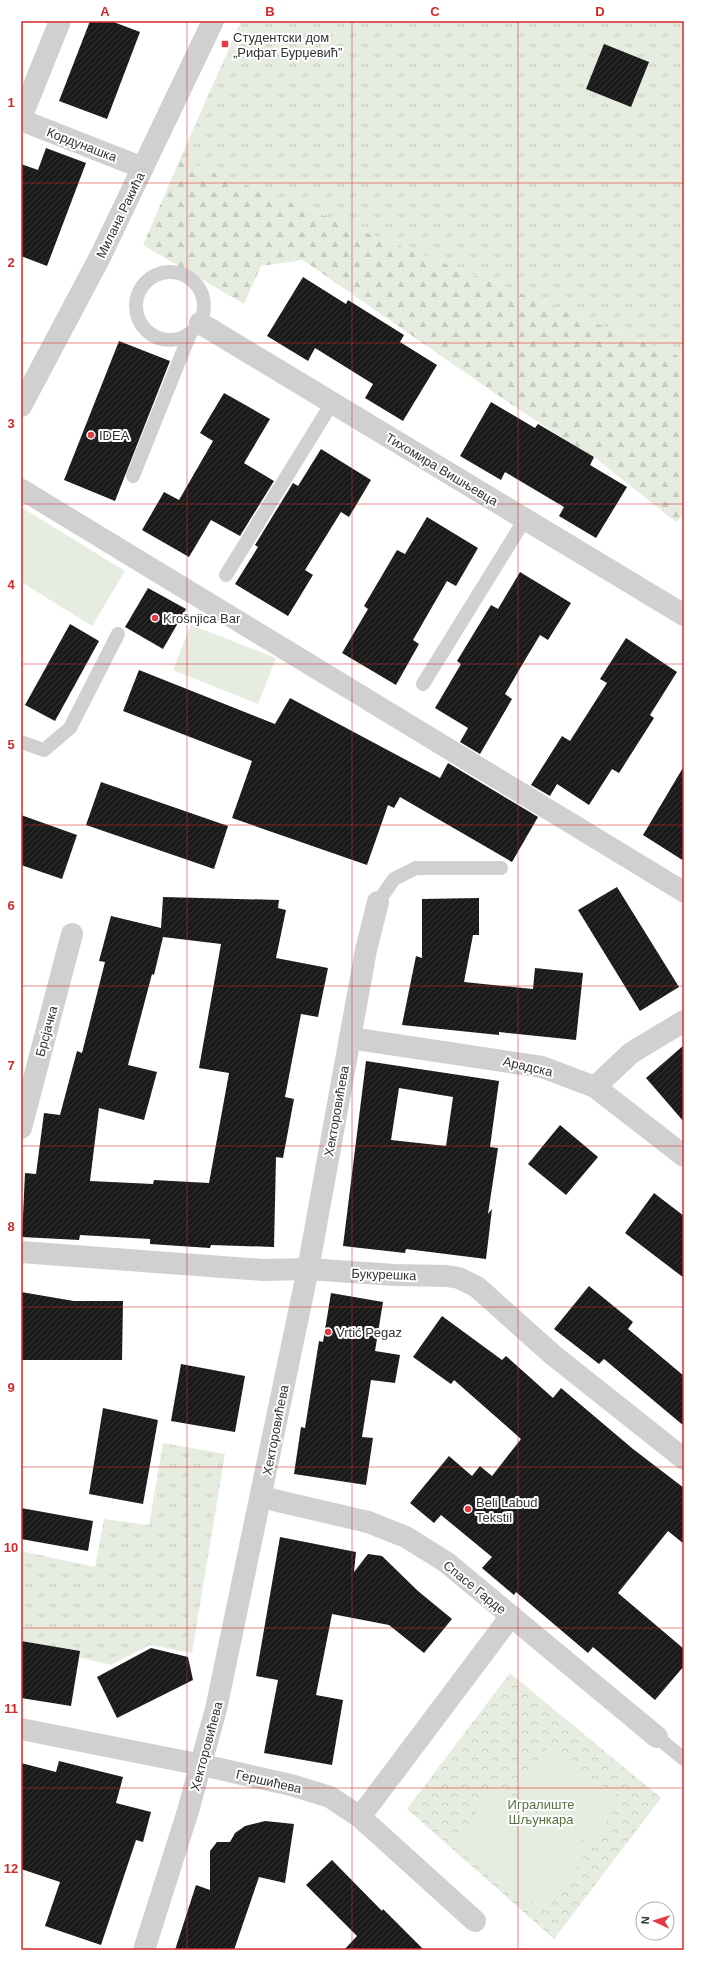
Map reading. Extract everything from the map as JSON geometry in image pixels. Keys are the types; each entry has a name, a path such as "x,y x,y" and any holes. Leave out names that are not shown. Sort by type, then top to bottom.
{"street":[{"path":"21,119 60,21"},
{"name":"Милана Ракића","path":"21,406 100,257 213,21"},
{"name":"Кордунашка","path":"21,119 143,168"},
{"name":"Тихомира Вишњевца","path":"195,329 332,403 684,615"},
{"path":"21,489 684,892"},
{"name":"Хекторовићева","path":"144,1950 202,1765 216,1710 308,1269 366,950 378,902"},
{"name":"Брсјачка","path":"21,1128 72,934"},
{"path":"595,1087 631,1053 684,1021"},
{"name":"Арадска","path":"350,1038 542,1067 595,1087 684,1156"},
{"name":"Букурешка","path":"21,1252 263,1270 308,1269 380,1275 447,1276 459,1278 477,1287 553,1355 684,1459"},
{"name":"Спасе Гарде","path":"261,1497 368,1522 406,1536 446,1562 528,1632 656,1737"},
{"path":"360,1817 511,1616"},
{"name":"Гершићева","path":"21,1729 202,1765 313,1791 330,1797 360,1817 475,1921"}],"lane":[{"path":"133,476 204,310 203,296 196,284 187,275 175,271 162,272 150,277 141,286 136,298 135,312 140,325 151,335 164,340 178,340 195,329"},
{"path":"226,575 332,403"},
{"path":"423,684 525,519"},
{"path":"21,742 44,750 70,728 118,634"},
{"path":"378,902 394,879 416,868 501,868"},
{"path":"656,1737 684,1759"}],"green space":[{"path":"241,21 684,21 684,358 180,159"},
{"path":"180,159 684,358 684,514 676,522 594,457 496,394 303,260 261,266 244,304 143,245"},
{"path":"21,507 125,571 92,626 21,582"},
{"path":"191,625 276,658 258,704 173,670"},
{"path":"163,1443 225,1454 192,1653 150,1645 111,1665 21,1643 21,1551 95,1567 104,1519 149,1525"},
{"name":"Игралиште Шљункара","path":"510,1673 661,1798 554,1939 407,1809"},
{"path":"547,1748 622,1799 591,1846 516,1794"},
{"path":"496,1784 589,1849 546,1912 452,1846"}],"building":[{"path":"90,21 111,21 140,32 107,119 59,101"},
{"path":"604,44 649,62 631,107 586,89"},
{"path":"46,148 86,163 47,266 21,256 21,164 38,170"},
{"path":"303,277 346,304 348,300 404,335 400,342 437,365 403,421 365,398 373,384 315,348 308,361 267,336"},
{"path":"119,341 170,361 115,501 64,480"},
{"path":"224,393 270,419 244,463 274,481 240,536 211,520 189,557 142,530 164,492 179,500 213,441 200,433"},
{"path":"491,402 535,428 538,424 594,457 590,465 627,487 596,538 559,516 564,507 505,472 501,480 460,456"},
{"path":"321,449 371,480 349,517 341,512 305,570 313,575 288,616 235,584 258,547 255,545 293,483 298,486"},
{"path":"427,517 478,548 456,586 447,581 413,640 419,644 396,685 342,653 368,609 364,606 397,550 405,554"},
{"path":"520,572 571,603 548,640 540,635 505,694 512,699 480,754 460,742 468,728 435,708 461,664 457,661 491,605 498,609"},
{"name":"Krošnjica Bar","path":"148,588 186,609 163,649 125,627"},
{"path":"70,624 99,641 55,721 25,705"},
{"path":"626,638 677,672 650,715 654,718 619,773 612,769 589,805 557,784 550,796 531,785 562,736 570,741 607,683 600,679"},
{"path":"139,670 275,724 290,698 440,778 448,763 538,817 512,862 400,797 394,808 388,805 367,865 232,818 252,761 123,711"},
{"path":"684,766 684,861 643,835"},
{"path":"101,782 228,826 214,869 86,825"},
{"path":"21,815 77,835 62,879 21,865"},
{"path":"617,887 679,987 640,1011 578,910"},
{"path":"163,897 279,900 278,908 286,910 276,958 328,968 318,1017 301,1014 285,1097 294,1099 283,1158 276,1157 274,1247 211,1245 210,1248 150,1244 150,1239 80,1235 79,1240 22,1237 25,1173 36,1174 44,1113 60,1115 77,1051 82,1053 105,962 99,961 111,916 161,928","holes":["163,937 221,944 199,1068 229,1073 209,1183 154,1180 153,1184 90,1181 99,1108 144,1120 157,1072 128,1065 152,974 154,975"]},
{"path":"479,898 479,935 473,935 464,982 533,989 535,968 583,973 576,1040 499,1032 499,1035 402,1025 416,956 422,958 422,899"},
{"path":"684,1045 684,1122 646,1078"},
{"path":"366,1061 499,1081 490,1147 498,1148 488,1214 492,1209 486,1259 406,1249 405,1253 343,1246","holes":["399,1088 453,1097 446,1146 391,1140"]},
{"path":"560,1125 598,1157 566,1195 528,1164"},
{"path":"654,1193 684,1216 684,1278 625,1233"},
{"path":"589,1286 633,1322 628,1329 684,1376 684,1426 604,1359 599,1364 554,1329"},
{"path":"21,1292 74,1301 123,1301 122,1360 21,1360"},
{"path":"331,1293 383,1302 375,1351 400,1355 395,1383 371,1380 362,1437 373,1438 366,1485 294,1474 301,1427 305,1428 319,1341 323,1342"},
{"path":"442,1316 502,1360 506,1356 553,1398 561,1388 633,1449 684,1488 684,1544 668,1531 618,1593 684,1649 684,1666 655,1700 593,1647 588,1653 516,1592 514,1595 482,1568 492,1557 441,1515 434,1523 410,1503 449,1456 472,1476 480,1466 492,1476 521,1439 454,1380 451,1384 413,1357"},
{"path":"181,1364 245,1376 235,1432 171,1421"},
{"path":"103,1408 158,1420 143,1504 89,1494"},
{"path":"21,1508 93,1521 88,1551 21,1539"},
{"path":"280,1537 356,1552 354,1572 368,1554 382,1556 418,1591 452,1619 424,1653 389,1625 332,1614 316,1695 343,1700 332,1765 264,1753 278,1680 256,1676"},
{"path":"21,1641 80,1651 71,1706 21,1698"},
{"path":"151,1648 188,1657 193,1680 117,1718 97,1677"},
{"path":"59,1761 123,1777 116,1803 151,1812 143,1842 136,1840 101,1945 45,1926 60,1882 21,1869 21,1763 56,1772"},
{"path":"265,1821 294,1824 285,1883 259,1877 234,1950 175,1950 196,1885 210,1890 210,1851 217,1842 230,1842 235,1833 245,1826"},
{"path":"332,1860 382,1911 383,1909 424,1950 344,1950 357,1936 306,1885"}],"place":[{"name":"Студентски дом „Рифат Бурџевић”","path":"225,44"},
{"name":"IDEA","path":"91,435"},
{"name":"Krošnjica Bar","path":"155,618"},
{"name":"Vrtić Pegaz","path":"328,1332"},
{"name":"Beli Labud Tekstil","path":"468,1509"}]}
